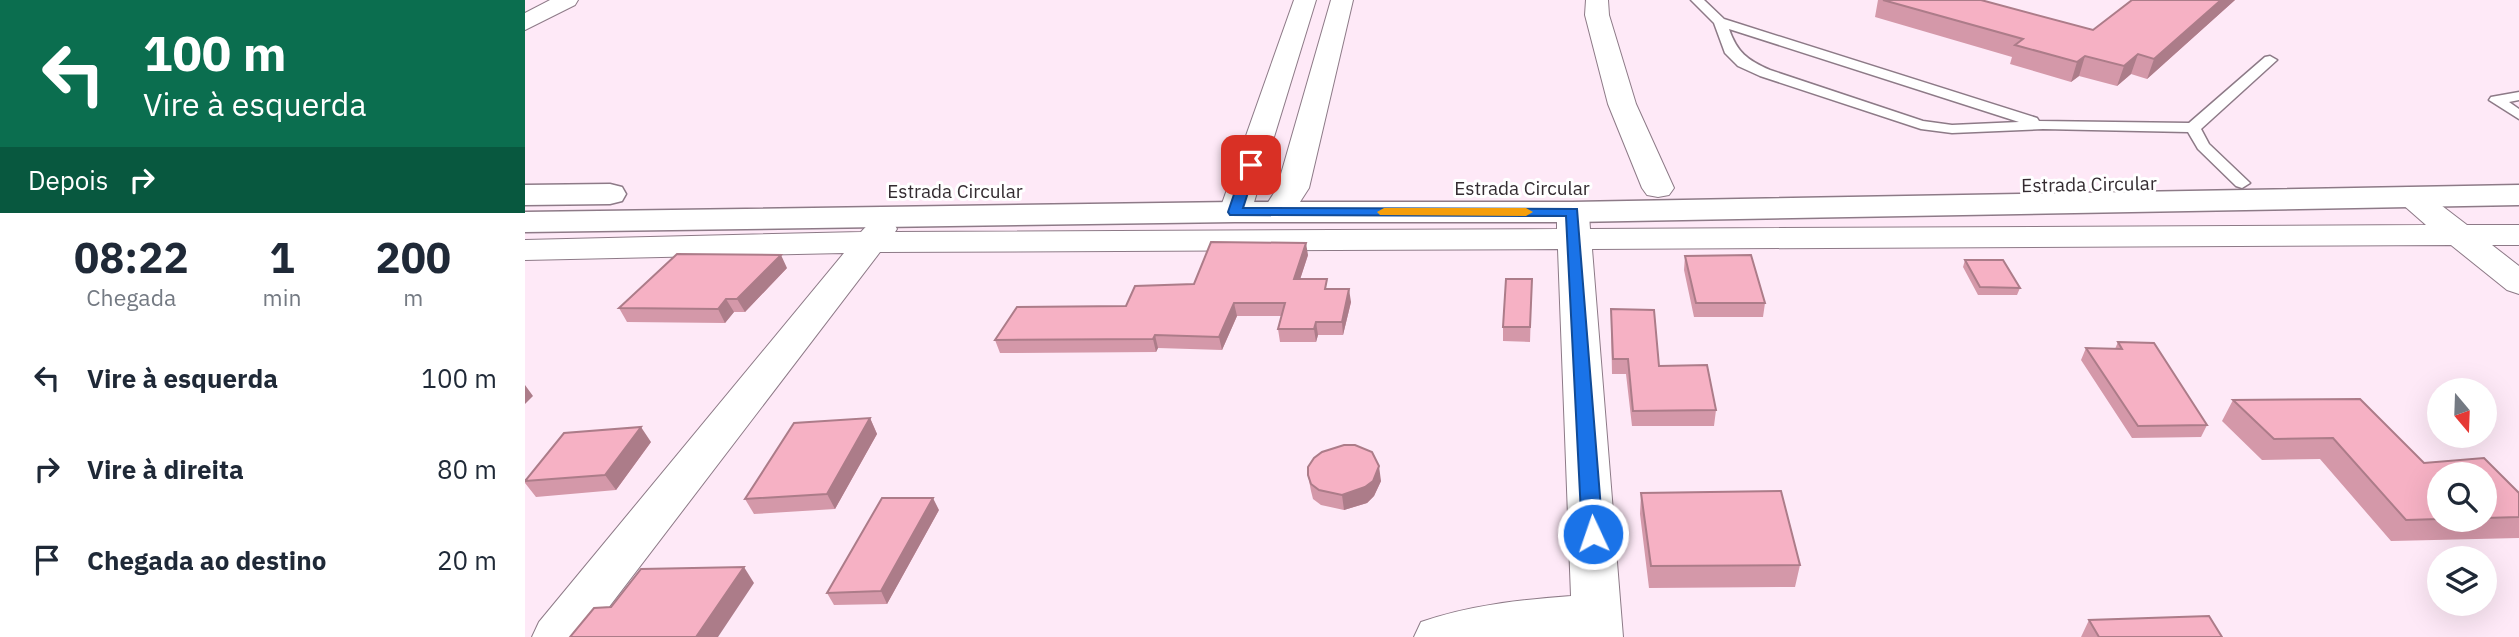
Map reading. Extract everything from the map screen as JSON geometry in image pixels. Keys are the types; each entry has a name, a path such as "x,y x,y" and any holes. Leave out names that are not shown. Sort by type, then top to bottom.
{"main road":[{"name":"Estrada Circular","path":"1285,200 1658,188 2242,183 2519,177"},
{"name":"Estrada Circular","path":"525,195 1239,200"},
{"path":"528,246 579,221 881,229 1239,200 1285,200 1573,226 2409,196 2519,195"}],"street":[{"path":"525,8 539,0"},
{"path":"525,23 567,0"},
{"path":"1239,200 1305,0"},
{"path":"1285,200 1342,0"},
{"path":"1597,0 1597,15 1622,104 1658,188"},
{"path":"2409,196 2519,283"},
{"path":"1439,637 1499,622 1598,626 1573,226"},
{"path":"528,246 881,229 1573,226 2519,235"},
{"path":"557,637 881,229"}],"lane":[{"path":"1697,0 1720,22 2043,125"},
{"path":"1720,22 1730,50 1743,62 1765,73 1921,125 1952,130 2043,125 2193,128 2270,60"},
{"path":"2519,96 2496,100 2519,115"},
{"path":"2193,128 2203,146 2242,183"}],"building":[{"path":"1883,0 1981,0 2093,30 2132,0 2221,0 2154,59 2138,54 2124,66 2085,56 2077,62 2015,45 2023,39"},
{"path":"1211,242 1306,243 1294,279 1327,279 1325,289 1349,289 1342,322 1316,322 1314,329 1278,329 1285,303 1234,303 1219,337 1155,335 1153,339 995,340 1017,307 1126,306 1135,286 1194,284"},
{"path":"677,254 781,255 737,299 726,299 718,309 619,308"},
{"path":"1751,255 1765,303 1696,303 1685,256"},
{"path":"1965,260 2003,260 2020,288 1980,287"},
{"path":"1506,279 1532,279 1530,327 1503,327"},
{"path":"1611,309 1654,310 1659,366 1707,365 1716,410 1633,411 1628,359 1613,359"},
{"path":"2118,342 2154,343 2207,425 2138,426 2086,348 2122,349"},
{"path":"2360,399 2424,463 2427,463 2427,519 2406,520 2333,438 2274,439 2233,400"},
{"path":"870,418 827,494 745,499 794,423"},
{"path":"641,427 605,475 525,481 564,433"},
{"path":"1344,445 1355,445 1372,452 1379,466 1373,481 1365,487 1342,495 1319,490 1311,484 1308,467 1322,452"},
{"path":"2484,458 2488,462 2436,462"},
{"path":"2497,471 2519,493 2519,517 2497,518"},
{"path":"1781,491 1800,565 1651,566 1641,493"},
{"path":"882,498 933,498 881,591 827,593"},
{"path":"744,567 696,637 570,637 594,608 611,607 641,569"},
{"path":"2209,616 2222,637 2099,637 2089,620"}],"slow traffic":[{"path":"1384,212 1526,212"}],"route":[{"path":"1251,165 1235,212 1572,212 1593,534"}]}
